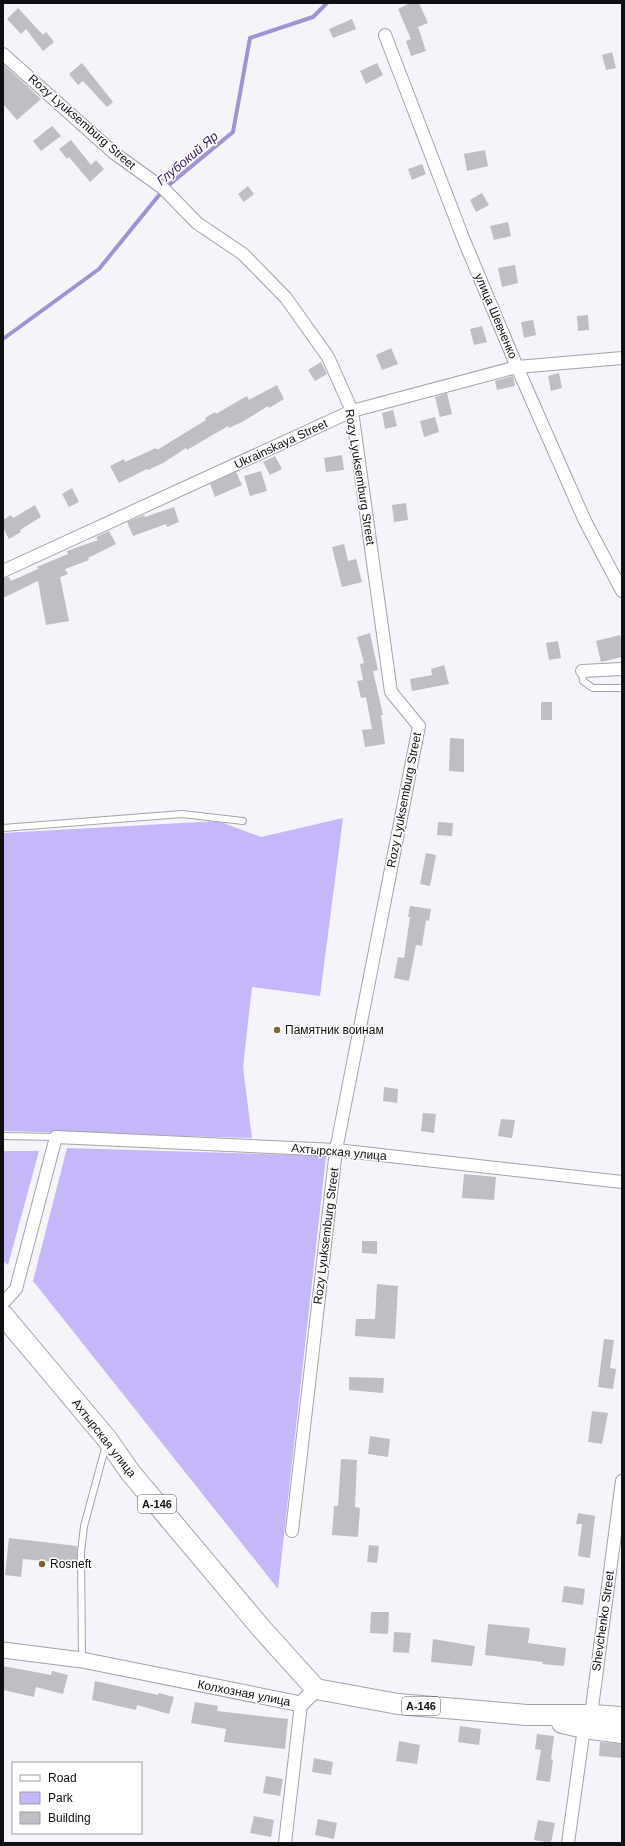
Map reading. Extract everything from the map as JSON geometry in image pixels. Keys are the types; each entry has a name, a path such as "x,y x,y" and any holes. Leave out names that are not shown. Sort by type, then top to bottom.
{"highway":[{"name":"Ахтырская улица","path":"3,1315 107,1439 130,1472 261,1628 316,1688"},
{"name":"А-146","path":"316,1688 398,1704 588,1721 622,1717"},
{"name":"А-146","path":"588,1721 622,1733"}],"street":[{"name":"улица Шевченко","path":"385,35 463,238 517,367 585,521 622,591"},
{"name":"Rozy Lyuksemburg Street","path":"3,54 114,153 164,189 197,223 243,254 286,298 328,357 352,411 391,692 418,726 336,1150 292,1531"},
{"name":"Ukrainskaya Street","path":"3,571 352,411 517,367 622,358"},
{"path":"582,671 622,669"},
{"name":"Ахтырская улица","path":"56,1136 336,1150 622,1182"},
{"path":"3,1303 16,1289 56,1136"},
{"name":"Shevchenko Street","path":"568,1843 588,1721 622,1480"},
{"name":"Колхозная улица","path":"3,1650 82,1660 301,1704 316,1688"},
{"path":"285,1843 301,1704"}],"lane":[{"path":"582,671 583,681 593,688 622,688"},
{"path":"3,828 182,814 242,821"},
{"path":"3,1136 56,1136"},
{"path":"82,1660 81,1552 84,1526 107,1439"}],"green space":[{"path":"343,818 320,996 252,987 243,1067 252,1138 3,1131 3,833 218,821 261,837"},
{"path":"67,1148 326,1156 278,1589 33,1281"},
{"path":"3,1151 39,1151 8,1265 3,1261"}],"building":[{"path":"410,3 419,3 428,23 418,27 426,51 411,56 406,41 411,39 398,9"},
{"path":"18,8 43,35 46,32 54,42 43,51 26,29 21,34 7,19"},
{"path":"352,19 356,29 333,38 329,29"},
{"path":"612,52 616,68 606,70 602,55"},
{"path":"82,63 113,102 107,107 83,81 78,85 69,74"},
{"path":"377,63 383,75 366,84 360,71"},
{"path":"3,64 41,99 17,120 3,104"},
{"path":"52,126 61,136 41,151 33,141"},
{"path":"71,140 91,165 96,160 104,169 90,182 69,157 67,159 59,149"},
{"path":"485,150 488,166 467,171 464,154"},
{"path":"422,164 426,174 412,180 408,169"},
{"path":"248,186 254,194 244,202 238,194"},
{"path":"482,193 489,205 476,212 470,200"},
{"path":"508,222 511,236 494,240 490,226"},
{"path":"515,265 518,283 502,287 498,268"},
{"path":"588,315 589,330 578,331 577,316"},
{"path":"533,320 536,335 524,338 521,322"},
{"path":"482,326 487,342 474,345 470,329"},
{"path":"391,348 398,364 382,370 376,355"},
{"path":"321,362 327,374 315,381 308,370"},
{"path":"559,373 562,388 551,391 548,376"},
{"path":"513,376 515,386 497,390 495,381"},
{"path":"277,385 284,399 269,408 268,406 244,421 229,428 228,426 187,450 186,448 163,463 119,483 110,466 124,459 125,462 156,448 157,450 206,420 205,418 215,412 216,414 247,396 249,400"},
{"path":"447,393 452,414 440,417 435,397"},
{"path":"393,410 397,426 385,429 382,413"},
{"path":"435,417 439,432 424,437 420,421"},
{"path":"342,455 344,470 326,472 324,458"},
{"path":"275,456 282,469 270,475 263,462"},
{"path":"261,471 267,491 250,496 244,476"},
{"path":"236,472 242,485 215,497 210,484"},
{"path":"72,488 79,502 69,507 62,494"},
{"path":"406,503 408,520 394,522 392,505"},
{"path":"35,505 41,517 9,539 3,528 3,520 11,515 13,518"},
{"path":"174,507 179,522 167,527 166,524 133,536 127,522 144,515 145,517"},
{"path":"109,531 116,544 88,558 89,560 65,569 68,574 60,577 69,621 46,625 38,581 3,598 3,578 9,577 11,581 38,569 37,567 68,554 67,551 98,540 96,537"},
{"path":"344,544 348,561 356,559 362,582 342,587 332,547"},
{"path":"370,633 378,670 373,671 383,715 381,715 385,744 365,747 362,730 372,729 366,697 361,698 357,681 363,680 360,664 364,663 357,637"},
{"path":"620,635 622,657 601,662 596,641"},
{"path":"558,641 561,658 549,660 546,643"},
{"path":"444,665 449,684 412,691 410,679 432,675 431,669"},
{"path":"541,702 552,702 552,720 541,720"},
{"path":"450,738 464,739 464,772 449,771"},
{"path":"438,822 453,823 452,836 437,835"},
{"path":"426,853 436,855 430,886 420,884"},
{"path":"410,906 431,909 429,921 426,920 422,946 416,945 409,981 394,978 398,957 404,958 410,917 408,917"},
{"path":"384,1087 398,1089 397,1103 383,1101"},
{"path":"423,1113 436,1114 434,1133 421,1131"},
{"path":"501,1119 515,1120 512,1138 498,1136"},
{"path":"464,1174 496,1177 494,1200 462,1198"},
{"path":"362,1241 377,1241 377,1254 362,1253"},
{"path":"377,1284 398,1286 395,1339 355,1336 356,1319 375,1319"},
{"path":"604,1339 614,1340 610,1368 616,1369 613,1389 598,1387"},
{"path":"349,1377 384,1378 383,1393 349,1390"},
{"path":"592,1411 608,1413 602,1444 588,1442"},
{"path":"370,1436 390,1439 388,1457 368,1454"},
{"path":"341,1459 357,1460 355,1507 360,1508 358,1537 332,1535 334,1506 338,1506"},
{"path":"578,1513 595,1516 590,1558 578,1556 582,1524 576,1524"},
{"path":"9,1538 77,1546 77,1564 23,1559 21,1577 5,1575"},
{"path":"369,1545 379,1546 377,1563 367,1562"},
{"path":"564,1586 585,1589 583,1605 562,1602"},
{"path":"371,1612 389,1612 388,1634 370,1633"},
{"path":"488,1624 530,1628 528,1643 566,1648 564,1666 485,1655"},
{"path":"394,1632 411,1633 409,1653 393,1652"},
{"path":"433,1639 475,1646 472,1666 431,1662"},
{"path":"3,1666 51,1675 52,1671 68,1675 63,1694 36,1687 34,1697 3,1690"},
{"path":"95,1681 158,1695 159,1693 174,1697 169,1714 137,1705 136,1710 92,1700"},
{"path":"195,1702 218,1706 217,1711 288,1719 285,1749 224,1742 226,1729 191,1723"},
{"path":"460,1726 481,1729 479,1745 458,1742"},
{"path":"537,1734 554,1736 550,1782 536,1780 541,1750 535,1749"},
{"path":"399,1741 420,1745 417,1764 396,1761"},
{"path":"600,1742 622,1744 622,1758 599,1756"},
{"path":"314,1758 333,1762 331,1775 312,1772"},
{"path":"266,1776 283,1779 280,1796 263,1793"},
{"path":"254,1816 274,1820 271,1837 250,1833"},
{"path":"318,1819 337,1823 334,1839 315,1835"},
{"path":"538,1820 555,1823 551,1843 534,1840"}],"waterway":[{"name":"Глубокий Яр","path":"3,339 99,269 164,189 233,132 250,38 313,17 327,3"}],"place":[{"name":"Памятник воинам","path":"277,1030"},
{"name":"Rosneft","path":"42,1564"}]}
